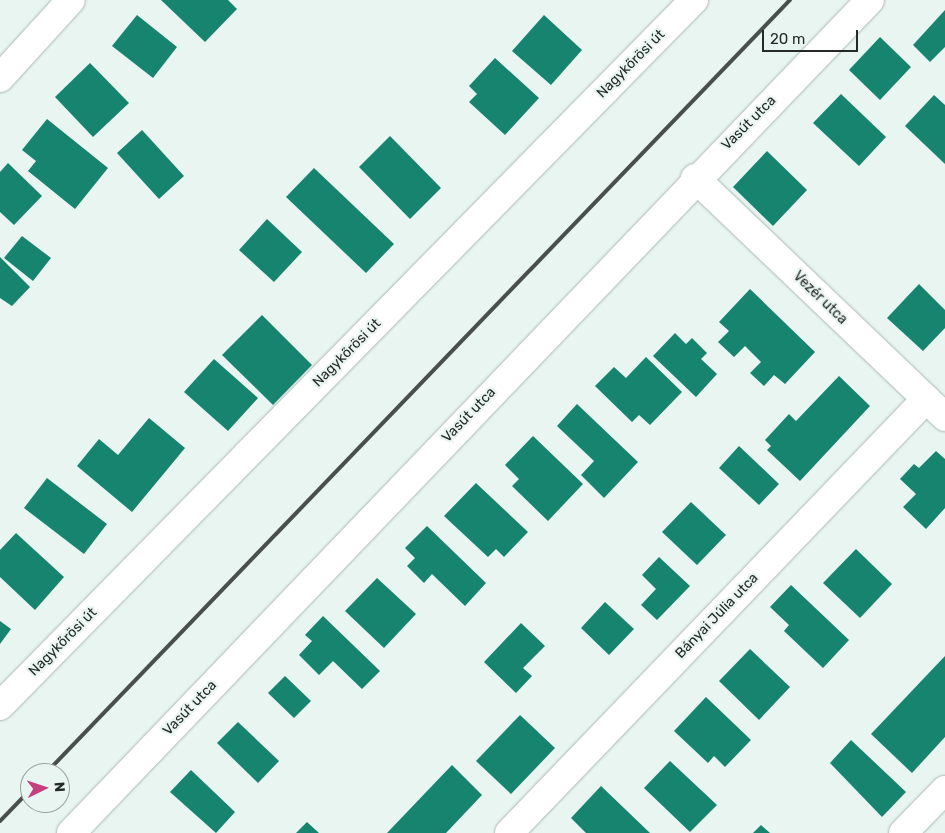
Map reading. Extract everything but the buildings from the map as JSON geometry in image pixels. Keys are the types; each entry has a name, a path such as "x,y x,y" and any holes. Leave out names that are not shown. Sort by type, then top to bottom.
{"street":[{"path":"0,78 71,0"},
{"name":"Nagykőrösi út","path":"0,706 694,0"},
{"name":"Vasút utca","path":"71,833 695,178 870,0"},
{"name":"Vezér utca","path":"695,178 935,408"},
{"name":"Bányai Júlia utca","path":"509,833 935,408"},
{"path":"903,833 945,790"}],"railway":[{"path":"56,763 790,0"},
{"path":"0,821 20,800"}]}
